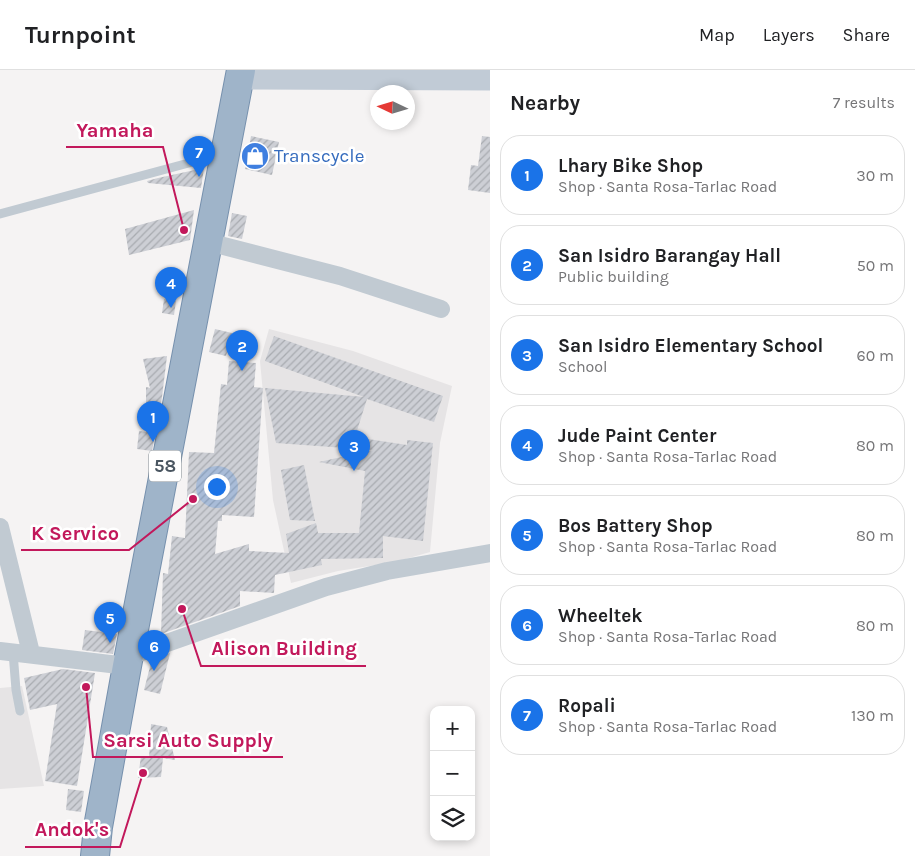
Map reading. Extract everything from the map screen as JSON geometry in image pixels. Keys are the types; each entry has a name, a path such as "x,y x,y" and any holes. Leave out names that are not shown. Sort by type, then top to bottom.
{"highway":[{"name":"58","path":"95,856 98,827 128,661 240,74"}],"main road":[{"path":"240,74 490,78"}],"street":[{"path":"208,242 340,276 441,308"},
{"path":"0,527 31,654"},
{"path":"7,652 128,661 326,586 387,572 490,553"}],"lane":[{"path":"0,214 224,154"},
{"path":"7,652 20,711"}],"shaded area":[{"path":"269,329 353,351 452,386 440,443 430,552 395,562 338,571 291,583 273,500 260,361"},
{"path":"22,686 44,786 0,789 0,688"}],"building":[{"path":"251,136 279,142 272,175 245,169"},
{"path":"482,136 490,137 490,193 468,190 471,165 478,166"},
{"path":"204,168 201,188 148,183 147,181 158,178"},
{"path":"194,210 190,240 129,255 125,229"},
{"path":"232,213 247,216 242,239 228,236"},
{"path":"164,299 176,301 174,315 162,313"},
{"path":"215,329 232,333 226,356 209,352"},
{"path":"274,336 443,396 434,422 367,399 355,437 407,445 407,440 433,443 423,541 383,536 383,558 321,559 322,565 275,575 274,593 240,591 240,606 161,634 163,573 168,574 172,536 185,538 189,452 214,453 221,384 227,385 229,361 256,363 254,387 263,388 254,517 222,515 222,521 218,521 215,554 249,544 249,551 289,553 286,534 316,523 318,533 359,533 365,471 319,462 373,450 276,443 265,388 364,397 265,361"},
{"path":"167,356 152,451 137,449 139,431 146,432 146,387 150,388 143,359"},
{"path":"304,465 315,521 290,520 281,470"},
{"path":"85,630 117,634 113,654 82,650"},
{"path":"170,653 160,694 144,690 152,659"},
{"path":"63,669 95,673 77,786 45,781 57,704 30,710 24,678"},
{"path":"151,724 167,727 175,760 163,758 161,777 138,778 141,756 149,758"},
{"path":"68,789 84,791 81,812 66,810"}],"place":[{"name":"Transcycle","path":"255,156"},
{"name":"Ropali","path":"199,177"},
{"name":"Yamaha","path":"184,230"},
{"name":"Jude Paint Center","path":"171,308"},
{"name":"San Isidro Barangay Hall","path":"242,371"},
{"name":"Lhary Bike Shop","path":"153,442"},
{"name":"San Isidro Elementary School","path":"354,471"},
{"name":"K Servico","path":"193,499"},
{"name":"Alison Building","path":"182,609"},
{"name":"Bos Battery Shop","path":"110,643"},
{"name":"Wheeltek","path":"154,671"},
{"name":"Sarsi Auto Supply","path":"86,687"},
{"name":"Andok's","path":"143,773"}]}
